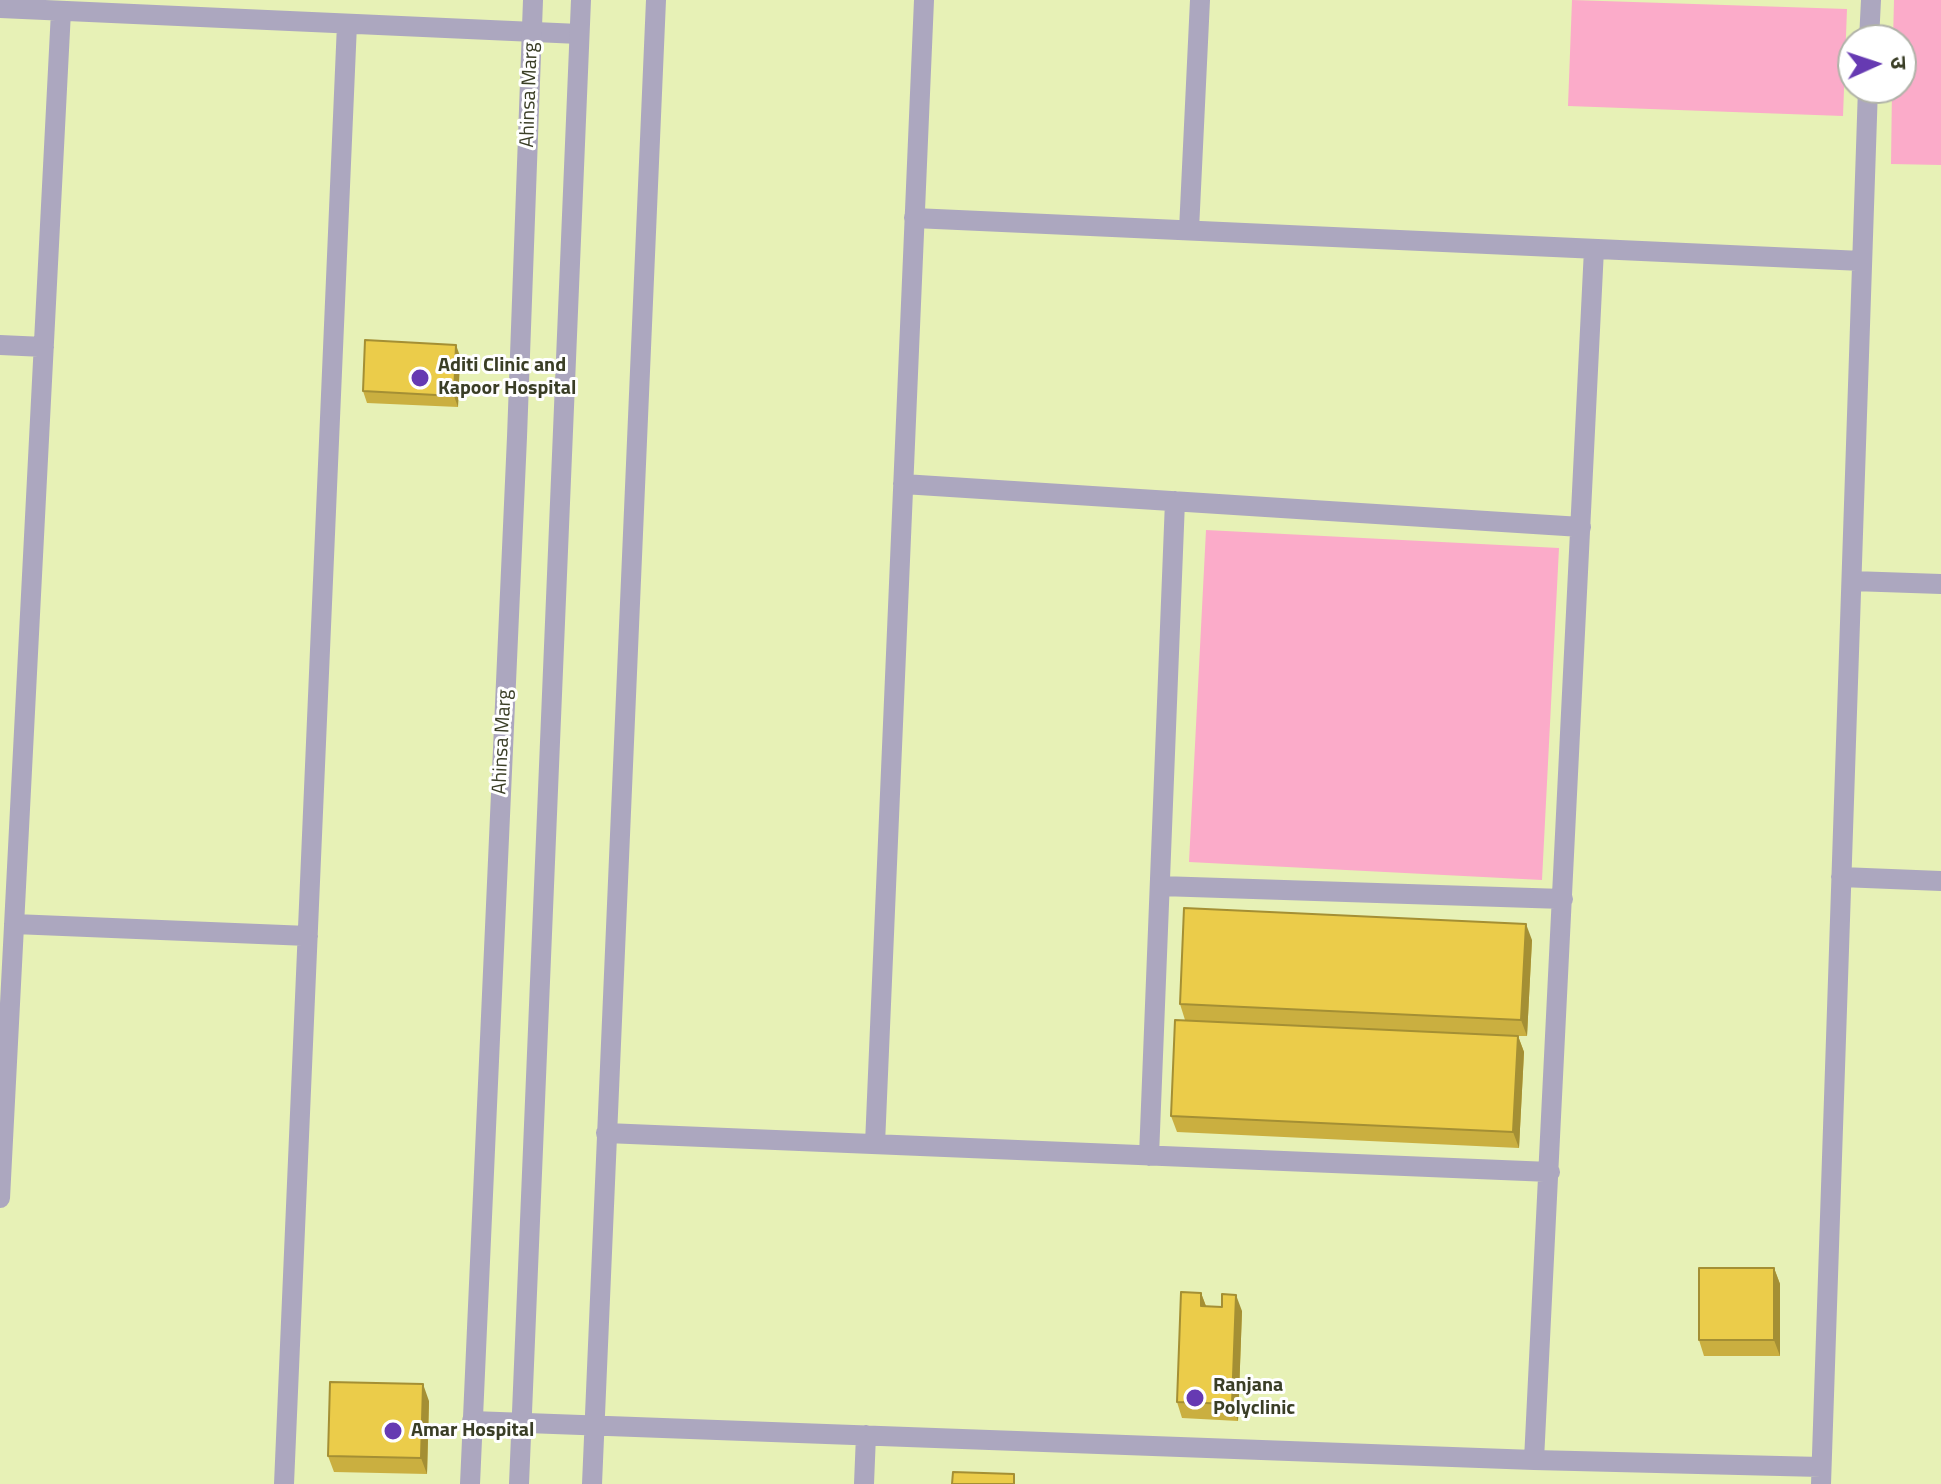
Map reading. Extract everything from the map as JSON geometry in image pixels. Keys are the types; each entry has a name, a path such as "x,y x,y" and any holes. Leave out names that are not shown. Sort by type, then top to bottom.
{"street":[{"name":"Ahinsa Marg","path":"470,1484 533,0"},
{"path":"519,1484 581,0"},
{"path":"592,1484 656,0"},
{"path":"875,1144 924,0"},
{"path":"1189,230 1200,0"},
{"path":"1870,24 1871,0"},
{"path":"0,8 579,34"},
{"path":"0,1198 3,1067 14,924 61,11"},
{"path":"284,1484 347,24"},
{"path":"472,1421 1534,1460 1821,1475 1867,104"},
{"path":"914,218 1862,261"},
{"path":"1534,1460 1594,249"},
{"path":"0,345 44,347"},
{"path":"903,484 1581,527"},
{"path":"1149,1156 1175,501"},
{"path":"1852,581 1941,584"},
{"path":"1841,877 1941,881"},
{"path":"1160,886 1563,899"},
{"path":"14,924 308,936"},
{"path":"606,1133 1550,1172"},
{"path":"864,1484 866,1435"}],"shaded area":[{"path":"1572,0 1847,9 1846,24 1837,24 1837,104 1843,104 1843,116 1568,106"},
{"path":"1894,0 1941,0 1941,165 1891,164 1892,104 1917,104 1917,24 1893,24"},
{"path":"1206,530 1559,548 1542,880 1189,862"}],"building":[{"path":"365,340 456,345 454,396 363,391"},
{"path":"1184,908 1526,924 1521,1020 1180,1004"},
{"path":"1175,1020 1518,1036 1513,1132 1171,1116"},
{"path":"1699,1268 1774,1268 1774,1340 1699,1340"},
{"path":"1181,1292 1201,1293 1201,1306 1222,1307 1222,1294 1236,1295 1232,1404 1177,1402"},
{"path":"330,1382 423,1384 421,1458 328,1456"},
{"path":"953,1472 1014,1474 1014,1484 952,1484"}],"place":[{"name":"Aditi Clinic and Kapoor Hospital","path":"420,378"},
{"name":"Ranjana Polyclinic","path":"1195,1398"},
{"name":"Amar Hospital","path":"393,1431"}]}
